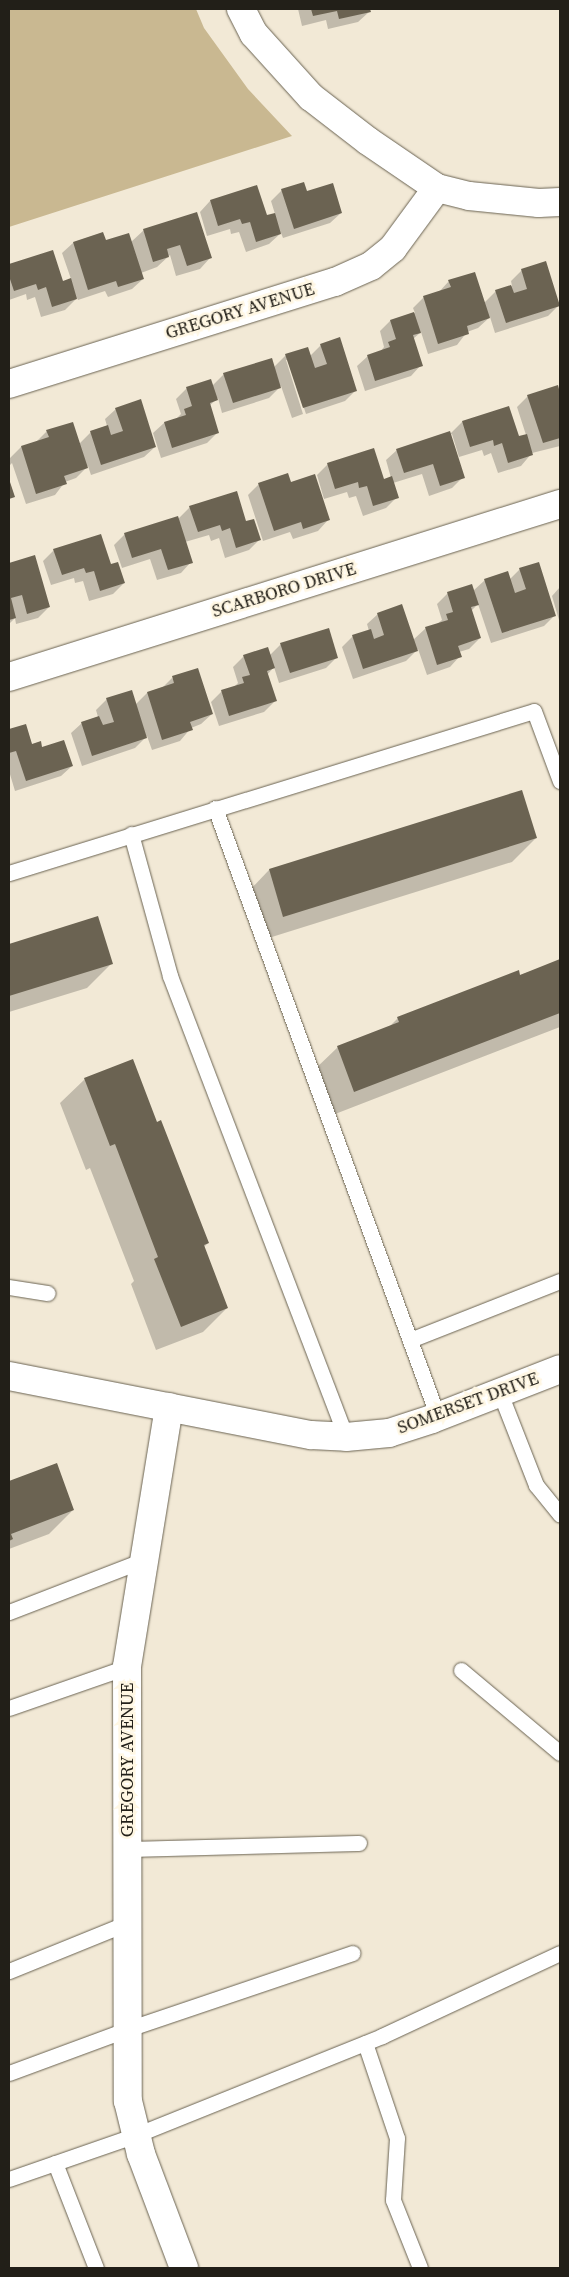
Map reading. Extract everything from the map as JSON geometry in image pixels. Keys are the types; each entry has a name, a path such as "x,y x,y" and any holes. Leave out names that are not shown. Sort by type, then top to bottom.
{"street":[{"path":"241,9 254,34 311,97 368,141 437,188 469,196 539,203 560,202"},
{"name":"GREGORY AVENUE","path":"9,384 335,282 371,266 393,248 437,188"},
{"name":"SCARBORO DRIVE","path":"9,676 560,504"},
{"name":"SOMERSET DRIVE","path":"168,1407 310,1435 346,1437 389,1433 438,1417 560,1369"},
{"path":"9,1376 168,1407"},
{"name":"GREGORY AVENUE","path":"168,1407 127,1667 128,2101 141,2154 184,2268"}],"lane":[{"path":"9,873 214,808 534,711 560,781"},
{"path":"214,808 438,1417"},
{"path":"130,834 170,976 346,1437"},
{"path":"410,1340 560,1281"},
{"path":"9,1287 48,1293"},
{"path":"500,1393 536,1485 560,1515"},
{"path":"9,1612 144,1560"},
{"path":"9,1708 127,1667"},
{"path":"461,1670 560,1753"},
{"path":"127,1848 359,1843"},
{"path":"9,1971 127,1923"},
{"path":"9,2072 128,2029 352,1953"},
{"path":"9,2179 136,2135 365,2043 560,1953"},
{"path":"365,2043 397,2138 393,2200 420,2268"},
{"path":"55,2163 96,2268"}],"shaded area":[{"path":"9,9 196,9 204,28 248,89 292,136 9,227"}],"building":[{"path":"311,9 370,9 371,12 339,19 337,11 313,16"},
{"path":"304,182 307,191 333,183 342,213 294,229 281,189"},
{"path":"257,185 267,215 275,213 281,234 256,242 250,222 242,224 240,219 218,226 210,200"},
{"path":"197,212 212,258 187,266 180,245 167,249 169,257 153,262 143,229"},
{"path":"103,232 106,240 129,233 144,279 118,287 116,281 88,290 73,242"},
{"path":"53,250 63,281 71,278 77,299 52,307 46,287 38,290 36,284 14,291 9,276 9,264"},
{"path":"546,261 560,306 506,323 495,290 511,285 514,293 527,289 521,269"},
{"path":"475,272 490,318 467,326 469,334 438,344 423,296 451,287 448,280"},
{"path":"414,312 421,333 413,335 423,366 375,381 367,355 390,347 388,342 396,339 390,320"},
{"path":"340,337 357,391 303,408 285,354 308,347 315,368 327,364 320,344"},
{"path":"272,358 281,388 233,403 223,373"},
{"path":"211,379 218,400 210,403 219,433 172,448 164,422 186,415 184,409 192,406 186,387"},
{"path":"558,385 560,393 560,438 543,443 527,395"},
{"path":"141,399 156,447 101,465 90,431 108,425 111,435 123,431 115,408"},
{"path":"509,406 519,436 527,434 533,455 508,463 502,443 494,446 493,440 470,447 462,421"},
{"path":"73,422 88,468 64,476 67,484 36,494 21,446 49,437 46,430"},
{"path":"450,431 465,478 440,486 433,464 404,473 396,449"},
{"path":"374,448 384,479 392,476 399,498 373,506 367,486 359,488 358,482 335,489 327,463"},
{"path":"288,473 291,482 315,474 330,520 303,529 301,522 274,531 258,483"},
{"path":"9,479 15,497 9,499"},
{"path":"237,491 246,521 254,519 261,540 236,548 230,528 222,531 220,525 198,532 189,506"},
{"path":"178,516 193,563 168,570 161,549 132,558 124,533"},
{"path":"101,534 111,564 118,562 125,583 100,591 94,571 86,573 84,568 62,575 53,549"},
{"path":"35,555 50,607 27,614 22,595 11,598 16,618 9,620 9,563"},
{"path":"539,562 556,616 502,633 484,579 508,571 515,593 526,589 519,568"},
{"path":"472,584 479,605 471,607 481,638 458,646 462,657 437,665 425,627 448,620 446,614 453,612 447,592"},
{"path":"402,604 418,651 363,669 352,635 371,629 374,639 384,635 377,613"},
{"path":"329,628 338,658 290,673 280,643"},
{"path":"268,647 275,668 267,671 277,701 229,716 221,690 244,683 242,677 250,675 243,655"},
{"path":"198,668 213,714 190,722 193,730 162,740 147,692 174,683 172,676"},
{"path":"132,690 147,738 92,756 81,722 99,716 103,725 114,722 106,698"},
{"path":"26,724 32,744 41,741 42,747 64,740 73,766 26,781 16,751 9,753 9,729"},
{"path":"522,790 537,838 283,917 269,869"},
{"path":"98,916 113,964 9,996 9,944"},
{"path":"560,959 560,1013 354,1092 337,1046 399,1022 397,1017 519,970 520,975"},
{"path":"133,1059 157,1122 161,1120 209,1243 204,1245 228,1308 181,1327 154,1259 158,1257 115,1144 110,1146 84,1078"},
{"path":"57,1463 74,1510 11,1534 13,1539 9,1541 9,1481"}]}
